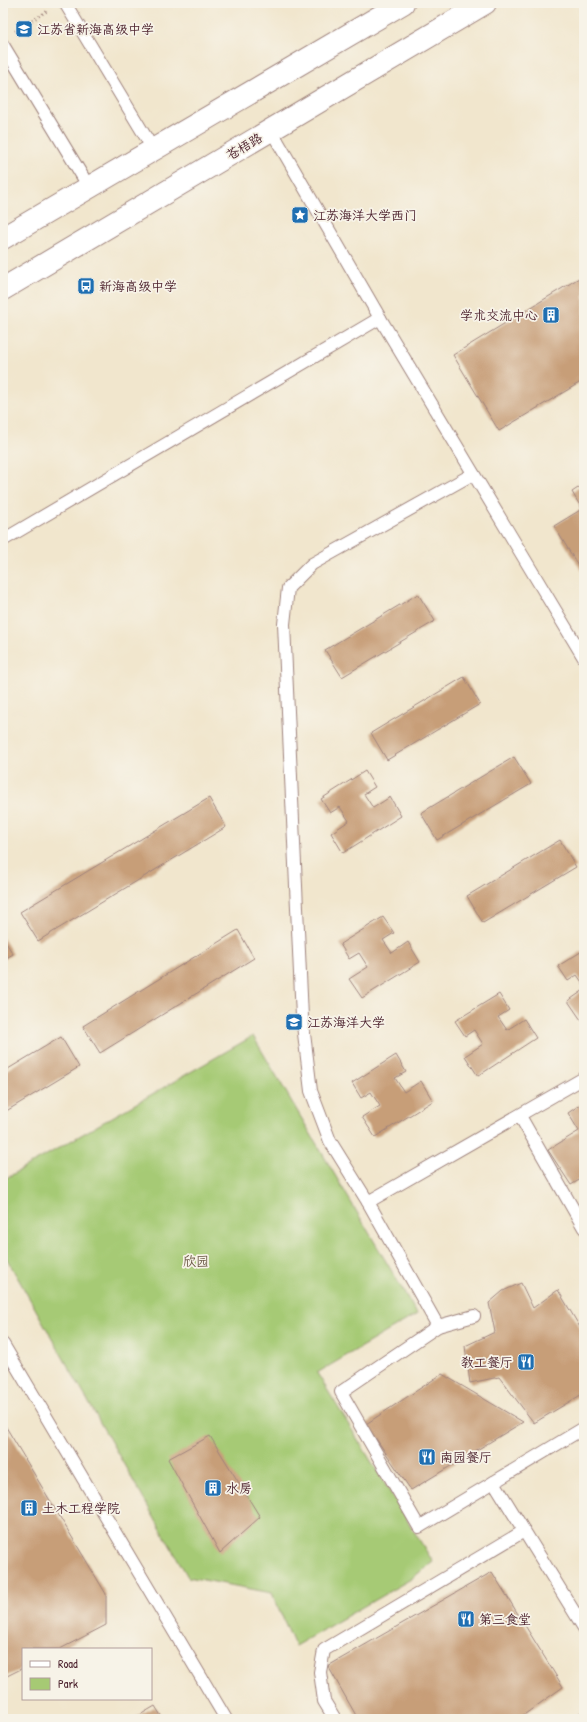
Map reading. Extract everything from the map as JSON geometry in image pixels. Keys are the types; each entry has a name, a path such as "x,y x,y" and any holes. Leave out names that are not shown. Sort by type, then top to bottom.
{"main road":[{"path":"3,238 403,3"},
{"name":"苍梧路","path":"3,289 485,3"}],"lane":[{"path":"60,5 153,149"},
{"path":"6,39 89,187"},
{"path":"271,130 380,318 584,658"},
{"path":"3,540 380,318"},
{"path":"438,1326 368,1202 330,1142 311,1091 302,1017 284,624 288,588 312,564 473,474"},
{"path":"368,1202 584,1078"},
{"path":"520,1116 584,1228"},
{"path":"474,1316 438,1326 341,1392 419,1527 584,1428"},
{"path":"3,1344 226,1719"},
{"path":"494,1482 584,1628"},
{"path":"335,1719 324,1701 320,1672 324,1650 524,1531"}],"path":[{"path":"6,39 60,5"}],"green space":[{"name":"欣园","path":"253,1036 417,1314 317,1373 433,1562 411,1579 295,1646 272,1593 188,1577 3,1252 3,1180"}],"building":[{"name":"学术交流中心","path":"584,275 584,380 499,431 453,355"},
{"path":"584,484 584,575 554,526 582,509 572,492"},
{"path":"418,594 435,621 342,677 325,650"},
{"path":"464,677 480,704 387,760 371,733"},
{"path":"514,757 531,784 437,840 421,813"},
{"path":"365,771 375,787 364,794 373,808 390,797 401,816 343,853 331,833 349,821 340,807 330,813 321,799"},
{"path":"209,798 226,827 38,941 20,912"},
{"path":"560,840 576,867 483,923 467,896"},
{"path":"383,917 394,933 383,940 392,953 408,942 420,962 362,998 349,979 368,967 359,953 349,959 340,944"},
{"path":"238,930 254,958 100,1053 83,1026"},
{"path":"3,938 13,954 3,960"},
{"path":"584,950 584,985 577,975 568,981 558,966"},
{"path":"584,990 584,1018 581,1020 568,1001"},
{"path":"499,994 509,1010 498,1017 507,1030 524,1019 536,1038 478,1076 465,1056 483,1044 474,1030 465,1036 455,1021"},
{"path":"61,1037 79,1067 3,1113 3,1072"},
{"path":"396,1055 406,1072 395,1078 404,1092 421,1081 433,1101 375,1137 362,1117 380,1106 371,1092 361,1098 352,1083"},
{"path":"584,1102 584,1177 571,1185 548,1150 579,1131 568,1113"},
{"name":"教工餐厅","path":"521,1283 533,1308 558,1290 584,1334 584,1393 534,1423 499,1377 470,1383 465,1346 495,1332 489,1303 503,1291"},
{"name":"南园餐厅","path":"442,1374 523,1422 411,1490 366,1424"},
{"name":"土木工程学院","path":"3,1422 106,1594 106,1625 62,1648 22,1648 22,1668 3,1678"},
{"name":"水房","path":"210,1436 260,1517 220,1553 168,1459"},
{"name":"第三食堂","path":"492,1572 563,1687 518,1719 358,1719 328,1666"},
{"path":"155,1706 163,1719 133,1719"}],"place":[{"name":"江苏省新海高级中学","path":"24,29"},
{"name":"江苏海洋大学西门","path":"300,215"},
{"name":"新海高级中学","path":"86,286"},
{"name":"学术交流中心","path":"551,315"},
{"name":"江苏海洋大学","path":"294,1022"},
{"name":"教工餐厅","path":"526,1362"},
{"name":"南园餐厅","path":"427,1457"},
{"name":"水房","path":"213,1488"},
{"name":"土木工程学院","path":"29,1508"},
{"name":"第三食堂","path":"466,1619"}]}
